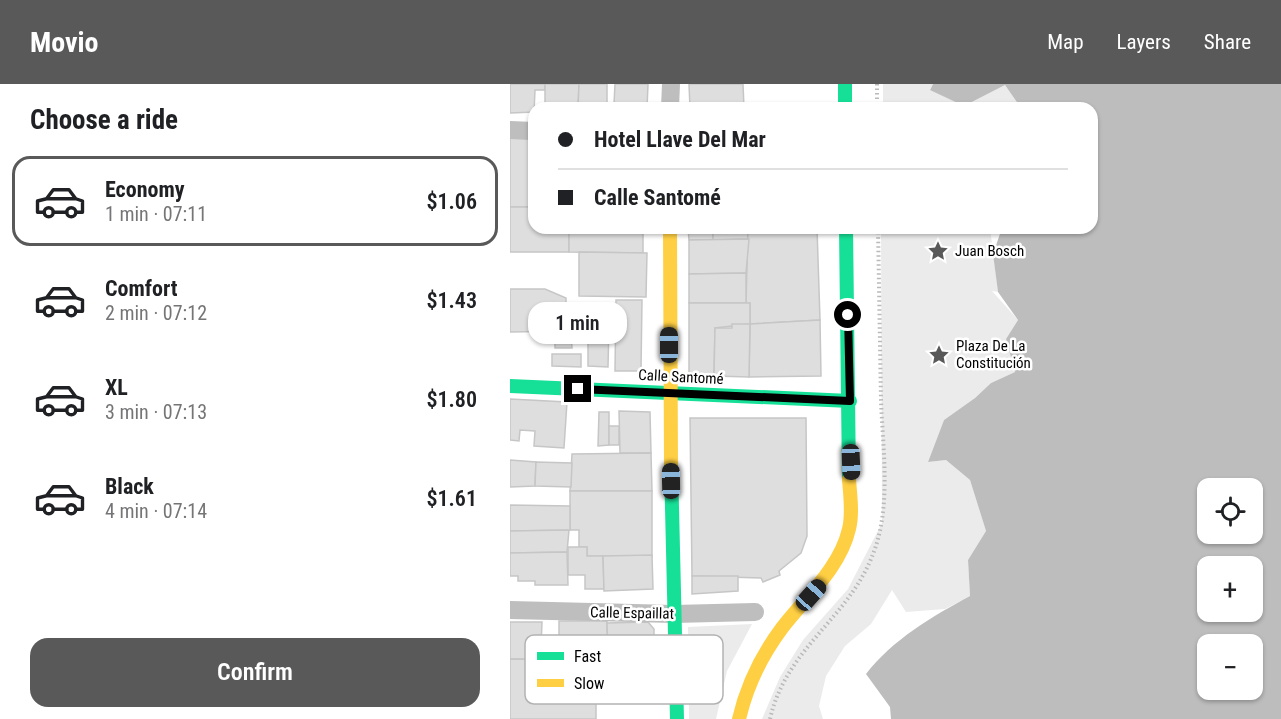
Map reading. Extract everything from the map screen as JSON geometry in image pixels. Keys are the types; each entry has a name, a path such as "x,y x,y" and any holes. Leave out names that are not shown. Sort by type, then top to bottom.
{"street":[{"path":"670,84 670,102"},
{"path":"845,84 845,102"},
{"path":"510,130 528,131"},
{"path":"670,234 669,392 675,635"},
{"path":"739,719 743,702 770,644 825,579 844,549 850,528 852,506 846,234"},
{"name":"Calle Santomé","path":"510,386 850,401"},
{"name":"Calle Espaillat","path":"510,610 674,614 755,612"},
{"path":"677,704 677,719"}],"path":[{"path":"877,84 878,102"}],"shaded area":[{"path":"883,84 933,84 930,89 956,102 883,102"},
{"path":"933,84 1281,84 1281,719 891,719 890,707 866,674 888,650 901,640 970,596 968,560 986,531 970,480 946,460 928,462 944,420 975,398 991,383 1015,372 1006,339 1018,320 998,292 993,254 1000,234 1098,234 1098,102 1017,102 1005,85 972,102 956,102 930,90"},
{"path":"1005,85 1017,102 972,102"},
{"path":"881,234 991,234 998,292 992,291 1018,320 1006,339 1015,372 991,383 975,398 944,420 928,462 946,460 970,480 986,531 968,560 970,596 945,609 906,612 892,590 871,624 845,646 826,676 819,706 823,719 762,719 780,677 803,640 848,589 882,523"},
{"path":"752,624 727,671 723,688 723,635 688,635 688,627"},
{"path":"689,704 719,704 716,719 689,719"}],"building":[{"path":"510,84 545,84 545,90 535,90 534,102 528,102 528,112 510,113"},
{"path":"545,84 579,84 578,102 545,102"},
{"path":"579,84 607,84 607,102 578,102"},
{"path":"615,84 648,84 647,102 614,102"},
{"path":"689,84 743,84 744,102 690,102"},
{"path":"510,138 528,139 528,207 510,207"},
{"path":"510,207 528,207 528,234 569,234 569,252 510,252"},
{"path":"569,234 643,234 643,253 569,252"},
{"path":"688,234 713,234 713,240 689,240"},
{"path":"713,234 749,234 749,239 713,240"},
{"path":"748,234 817,234 820,320 750,324 750,303 746,303"},
{"path":"749,239 746,273 689,274 689,240"},
{"path":"579,252 647,253 646,297 579,296"},
{"path":"746,273 746,303 689,303 689,274"},
{"path":"510,289 545,289 566,298 566,331 510,332"},
{"path":"616,300 642,300 641,371 615,371"},
{"path":"689,303 750,303 750,324 715,328 714,376 689,375"},
{"path":"820,320 821,376 749,377 750,324"},
{"path":"575,322 609,323 608,367 588,366 588,337 575,337"},
{"path":"732,324 750,324 749,377 714,376 715,328 732,328"},
{"path":"571,335 572,348 555,348 555,336"},
{"path":"552,354 581,354 581,367 552,366"},
{"path":"510,399 567,402 564,448 534,446 535,431 520,430 519,441 510,440"},
{"path":"619,411 650,412 651,453 620,453"},
{"path":"599,412 609,412 609,445 598,446"},
{"path":"690,418 806,418 807,536 801,553 779,571 780,575 763,582 761,578 692,576"},
{"path":"609,426 619,426 619,445 609,445"},
{"path":"651,453 652,491 570,491 572,454"},
{"path":"510,460 536,462 535,486 510,487"},
{"path":"536,462 572,463 571,487 535,486"},
{"path":"570,491 652,491 652,557 587,556 587,547 579,547 579,530 570,530"},
{"path":"510,505 570,506 570,530 510,531"},
{"path":"569,530 567,552 510,553 510,531"},
{"path":"568,547 587,547 587,556 603,556 604,589 585,589 585,575 568,575"},
{"path":"567,552 568,585 535,585 535,581 518,581 518,576 510,576 510,553"},
{"path":"652,555 653,589 604,591 603,556"},
{"path":"692,576 738,576 738,591 692,594"},
{"path":"559,621 607,621 607,635 559,635"},
{"path":"510,622 542,622 541,635 525,635 525,659 510,659"},
{"path":"648,622 654,629 654,635 607,635 607,623"},
{"path":"510,659 525,659 525,704 596,704 596,719 510,719"}],"traffic: fast":[{"path":"845,84 845,102"},
{"path":"846,234 849,479"},
{"path":"510,386 850,401"},
{"path":"671,465 675,635"},
{"path":"677,704 677,719"}],"traffic: slow":[{"path":"670,234 671,465"},
{"path":"739,719 751,683 768,649 782,628 821,582 845,543 851,517 849,479"}],"place":[{"name":"Juan Bosch","path":"938,251"},
{"name":"Plaza De La Constitución","path":"939,355"}],"route":[{"path":"578,389 850,401 848,315"}]}
